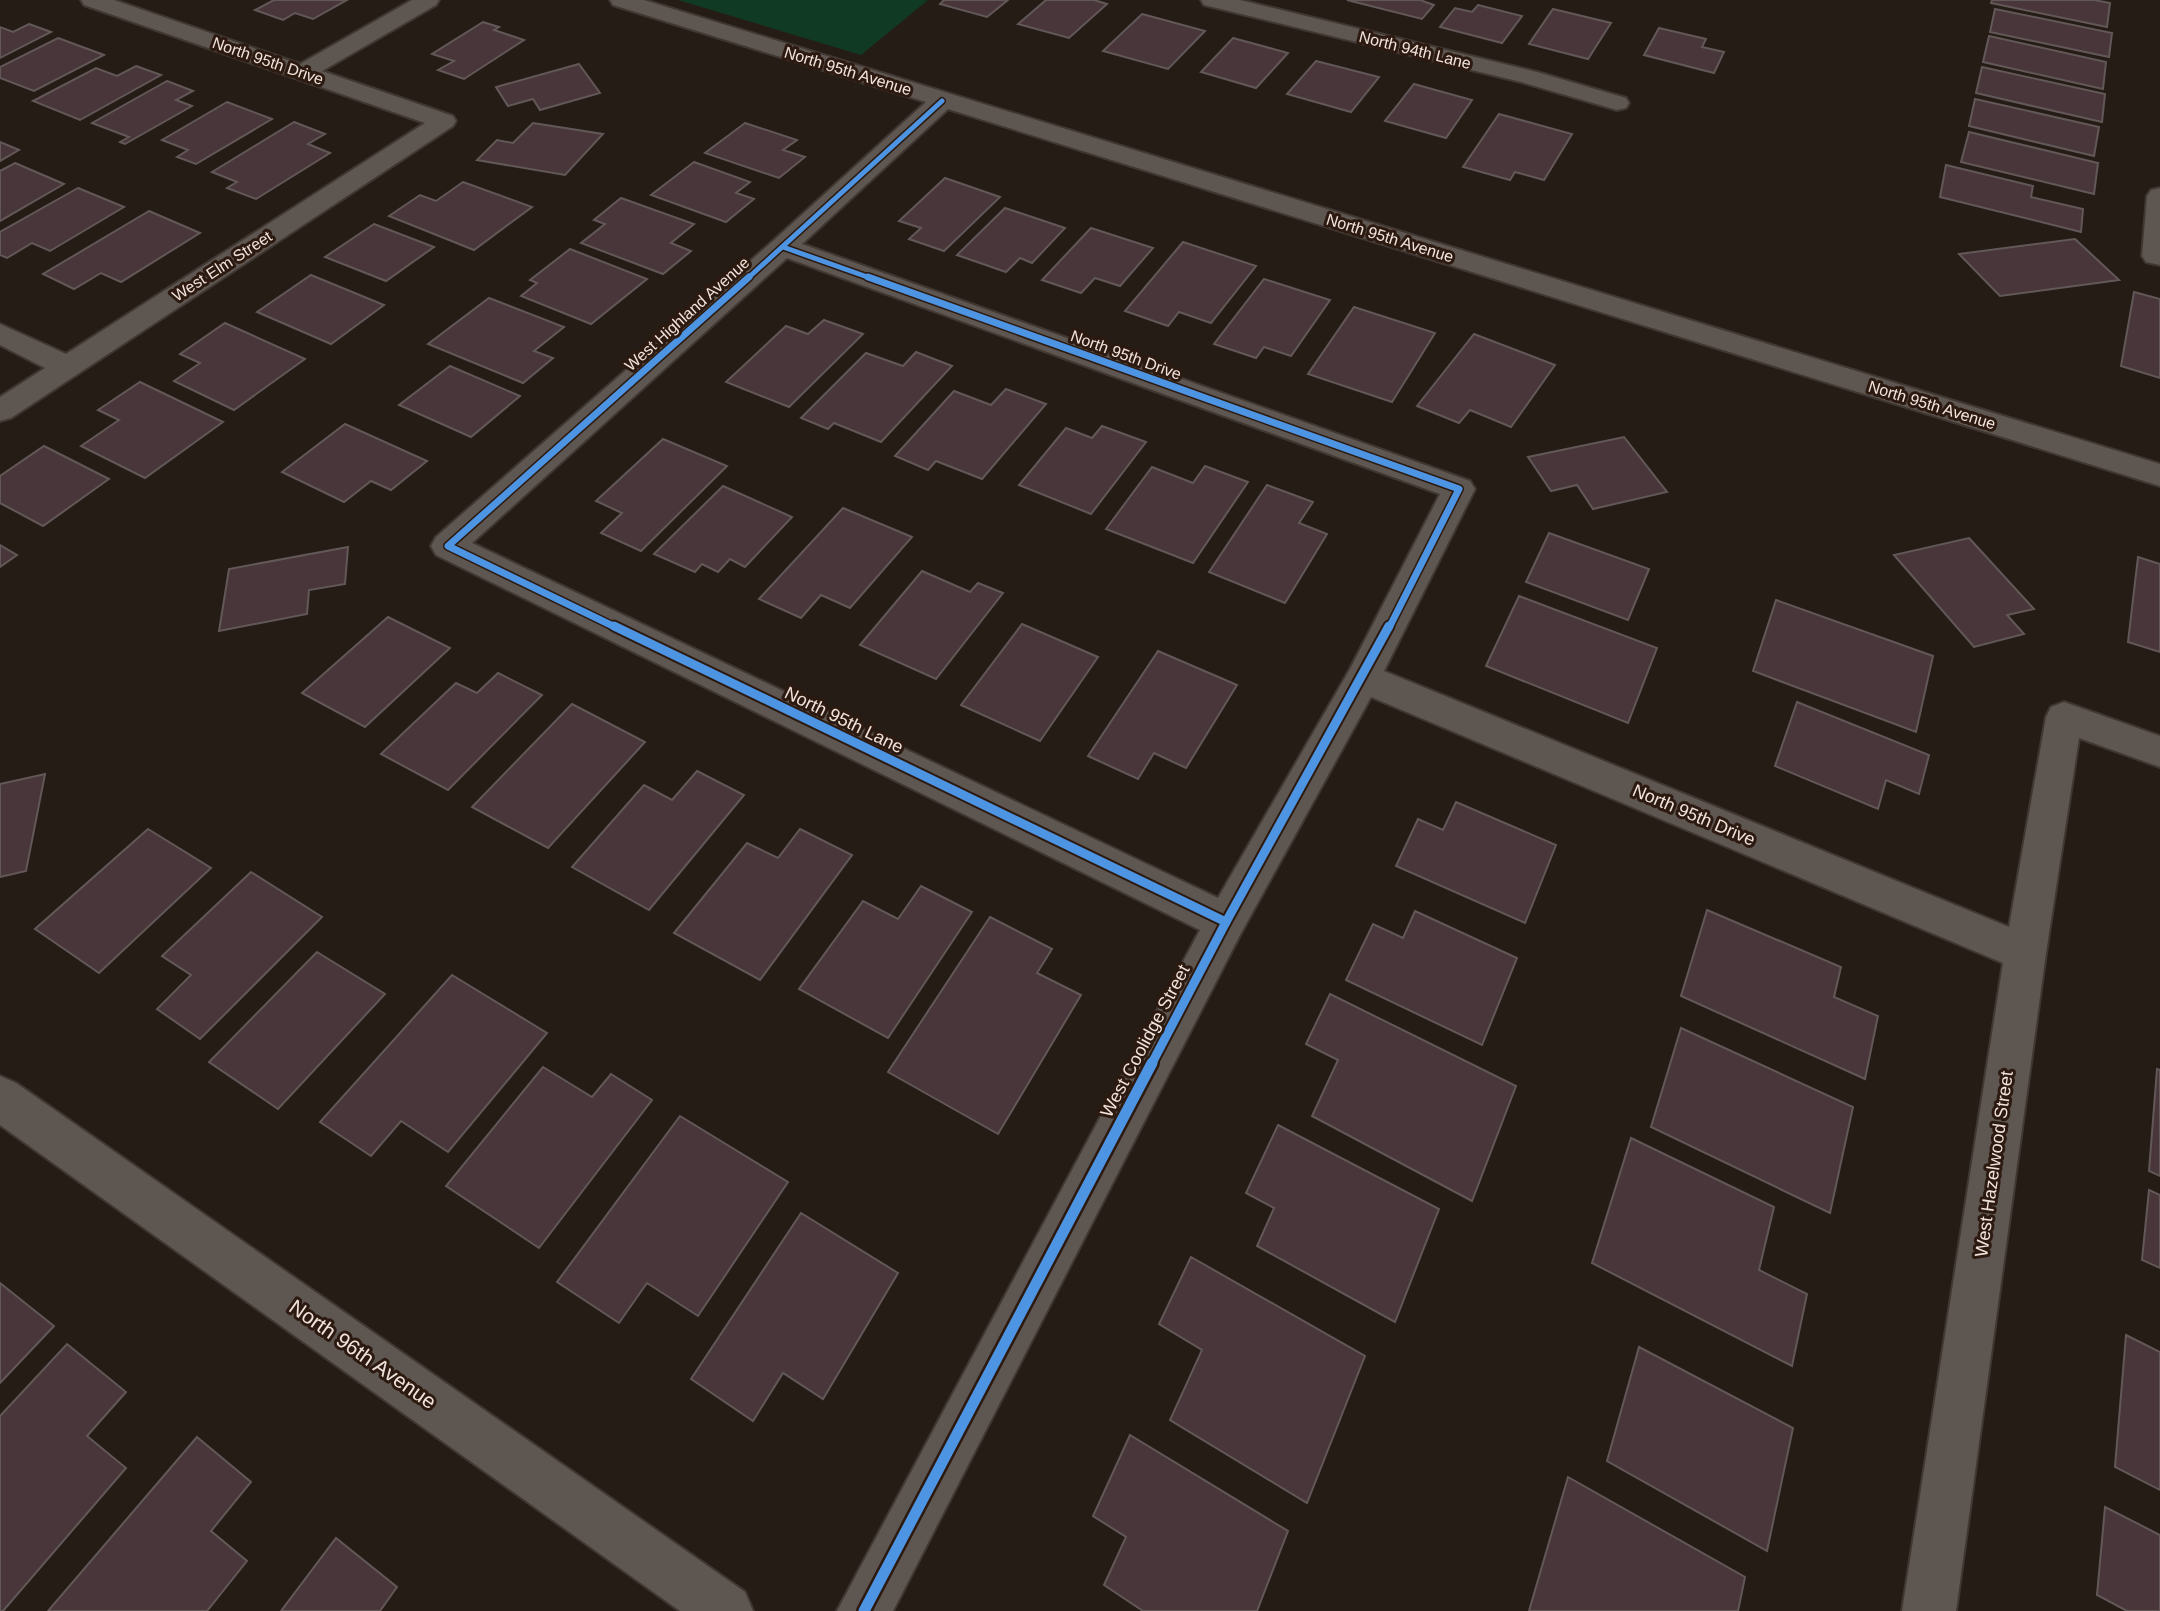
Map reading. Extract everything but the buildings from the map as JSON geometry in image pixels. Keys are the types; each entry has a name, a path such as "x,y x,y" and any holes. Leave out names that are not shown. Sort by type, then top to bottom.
{"street":[{"name":"North 95th Drive","path":"92,0 444,121"},
{"path":"301,73 428,0"},
{"name":"North 95th Avenue","path":"621,0 2160,475"},
{"name":"North 94th Lane","path":"1212,0 1283,8 1617,103"},
{"name":"West Highland Avenue","path":"448,546 942,101"},
{"name":"West Elm Street","path":"0,411 444,121"},
{"path":"2158,256 2160,196"},
{"name":"North 95th Drive","path":"783,247 1460,489"},
{"path":"0,333 68,367"},
{"name":"West Coolidge Street","path":"864,1611 1226,922 1363,678 1460,489"},
{"name":"North 95th Lane","path":"448,546 1226,922"},
{"name":"North 95th Drive","path":"1363,678 2025,953"},
{"name":"West Hazelwood Street","path":"1929,1611 2025,953 2064,717 2160,752"},
{"name":"North 96th Avenue","path":"0,1098 726,1611"}],"green space":[{"path":"678,0 928,0 861,55"}],"cycle path":[{"path":"942,101 448,546 1226,922"},
{"path":"783,247 1459,489 1363,678 1226,922 864,1611"}]}
